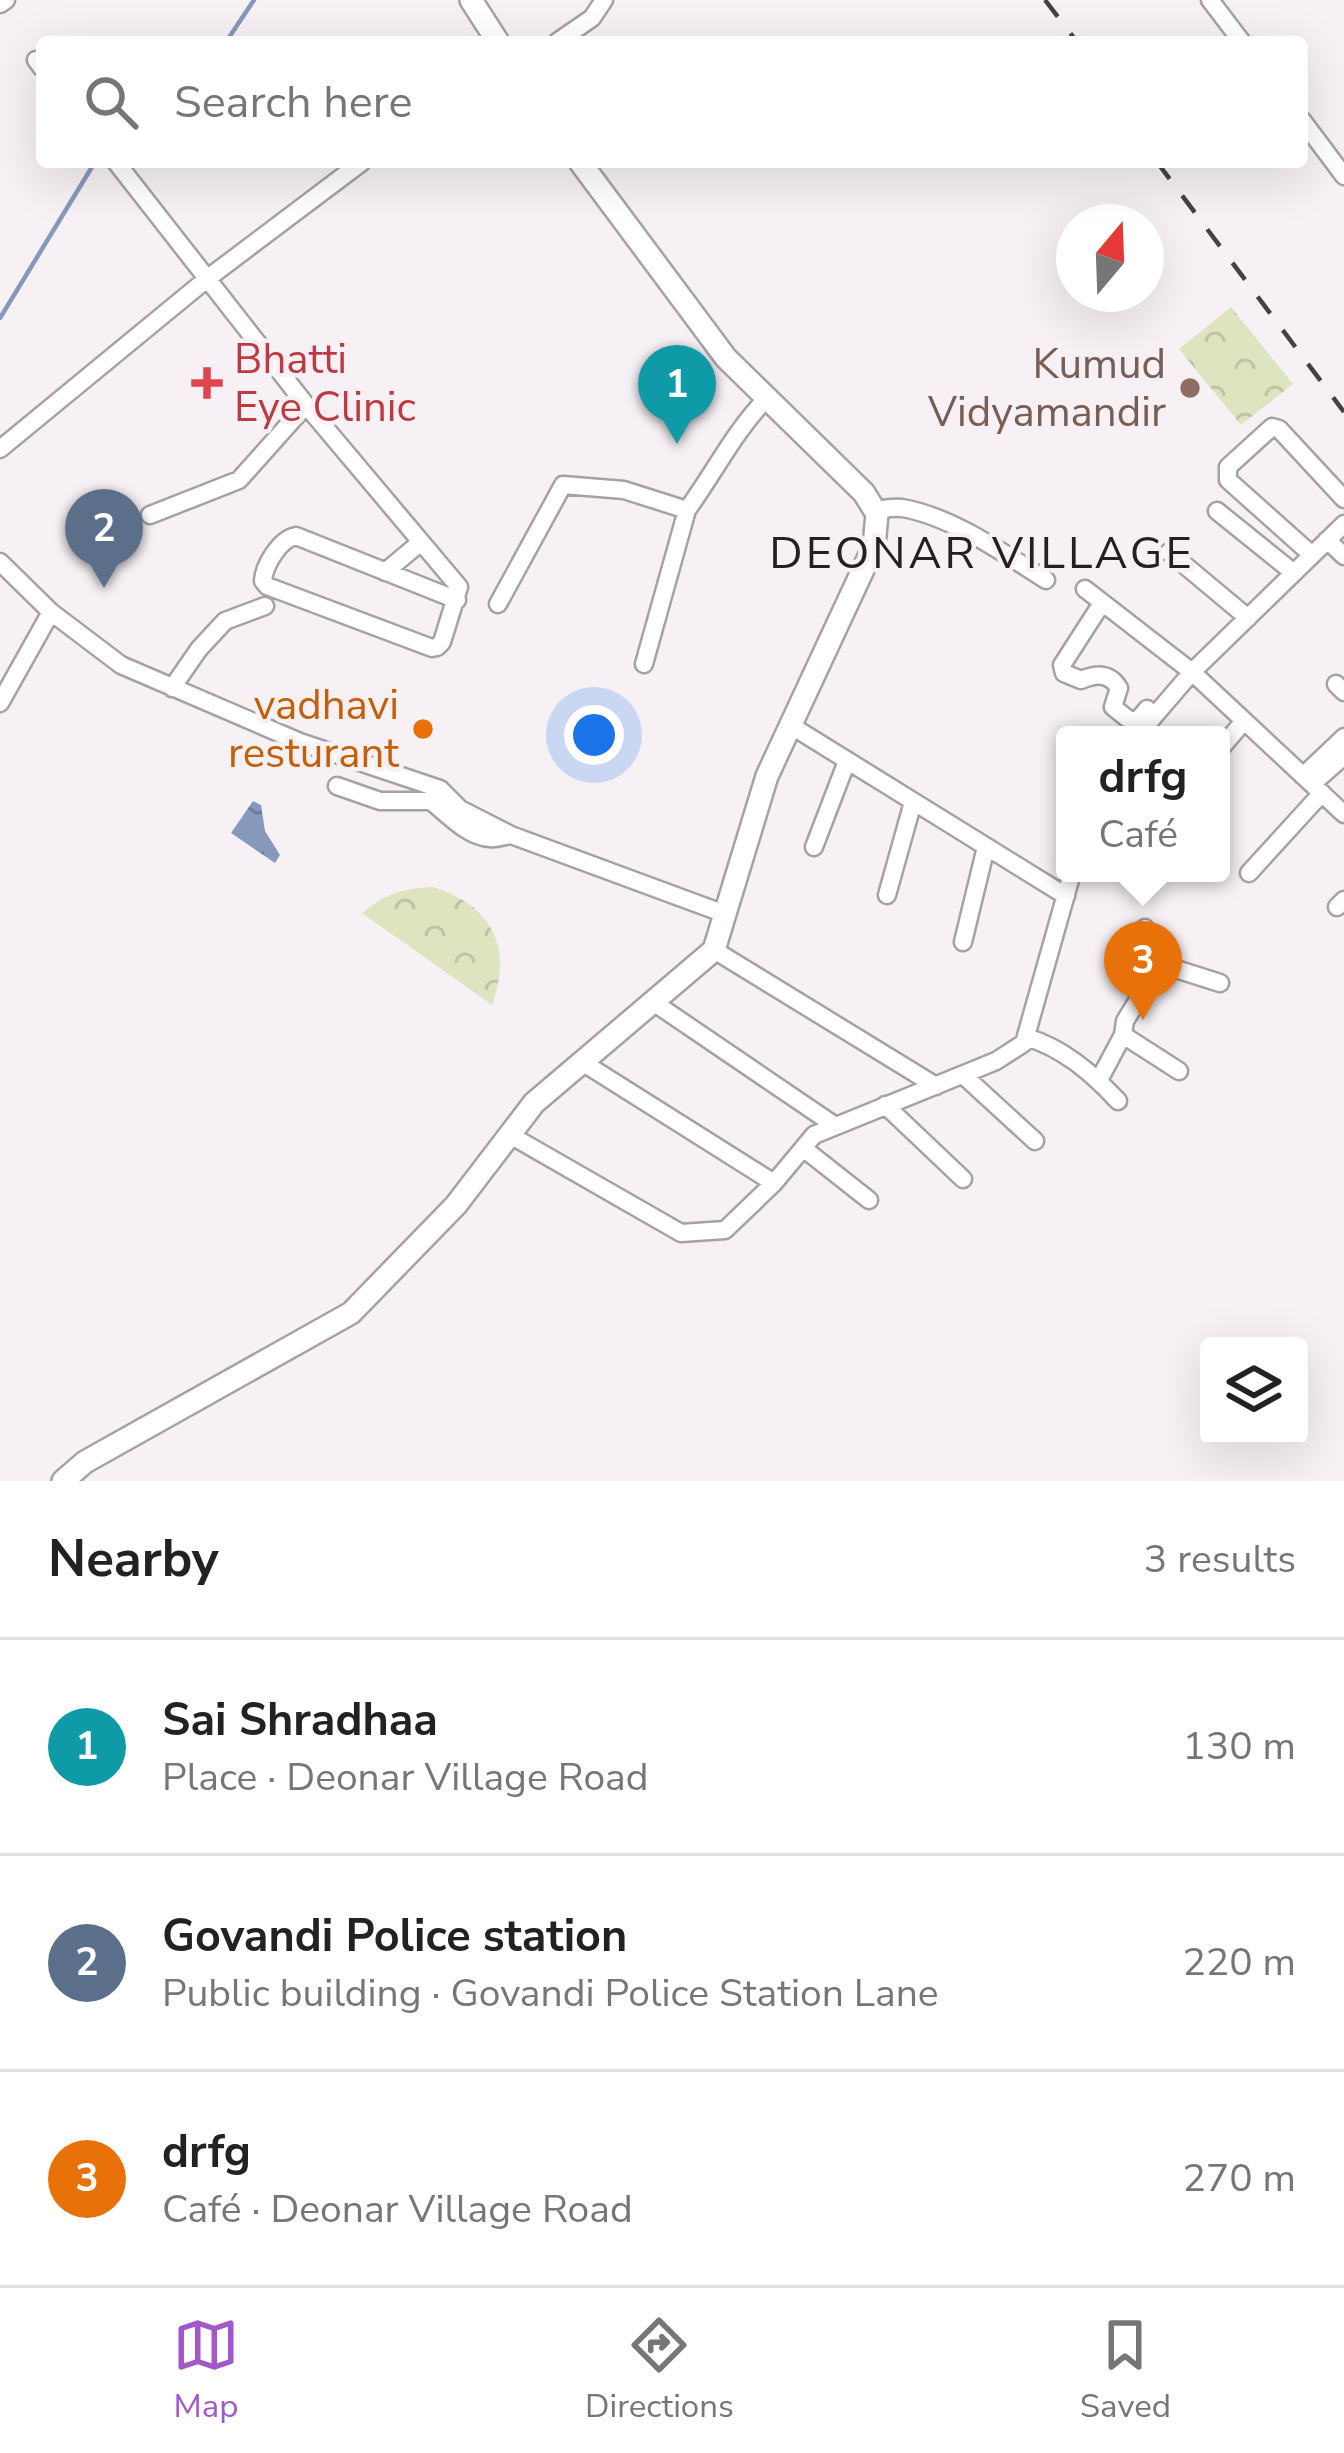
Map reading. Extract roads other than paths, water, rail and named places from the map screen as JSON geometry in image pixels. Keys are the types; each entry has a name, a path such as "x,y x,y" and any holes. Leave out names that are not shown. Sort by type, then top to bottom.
{"main road":[{"path":"471,0 493,36"},
{"path":"63,1481 85,1462 351,1312 456,1205 534,1103 714,950 767,776 874,546 877,514 844,471 726,358 584,168"}],"street":[{"path":"566,36 592,18 604,0"},
{"path":"1210,0 1237,36"},
{"path":"1308,127 1342,168"},
{"path":"121,168 306,405 459,587 457,600 442,643 432,648 263,581 284,541 296,536 457,600"},
{"path":"0,449 208,278 354,168"},
{"path":"644,664 687,510 742,424 766,399"},
{"path":"150,515 238,480 306,405"},
{"path":"1308,552 1228,480 1228,466 1272,427 1344,499"},
{"path":"497,604 563,485 624,490 687,510"},
{"path":"874,510 898,507 929,516 1046,580"},
{"path":"1146,726 1192,673 1294,573 1344,511"},
{"path":"1217,512 1294,573"},
{"path":"1308,552 1344,524"},
{"path":"1328,540 1344,556"},
{"path":"386,572 421,542"},
{"path":"1169,551 1248,618"},
{"path":"0,562 51,612 122,665 300,742 440,789 460,809 511,835 725,914"},
{"path":"1085,589 1192,673 1344,814"},
{"path":"1102,603 1062,665 1064,673 1081,680 1100,674 1117,683 1113,707 1137,721 1167,686"},
{"path":"172,688 225,621 265,606"},
{"path":"0,703 51,612"},
{"path":"1230,737 1244,721"},
{"path":"790,725 1066,896"},
{"path":"1249,873 1344,737"},
{"path":"1312,784 1344,756"},
{"path":"814,847 847,760"},
{"path":"337,786 380,801 431,801 478,834 490,838 511,835"},
{"path":"887,895 914,802"},
{"path":"963,942 986,847"},
{"path":"510,1135 681,1233 725,1230 774,1183 814,1135 996,1061 1024,1043 1070,882"},
{"path":"1144,928 1160,964 1220,983"},
{"path":"714,950 936,1086"},
{"path":"1099,1080 1123,1036 1125,1021 1160,964"},
{"path":"653,1002 834,1125"},
{"path":"1123,1036 1180,1071"},
{"path":"1026,1037 1053,1045 1118,1101"},
{"path":"582,1062 774,1183"},
{"path":"963,1075 1034,1141"},
{"path":"885,1105 963,1179"},
{"path":"803,1148 869,1200"}],"water":[{"path":"253,801 261,805 265,831 280,855 275,863 231,833"}],"waterway":[{"path":"230,36 254,0"},
{"path":"0,318 91,168"}],"railway":[{"path":"1045,0 1072,36"},
{"path":"1161,168 1344,412"}],"place":[{"name":"Bhatti Eye Clinic","path":"207,383"},
{"name":"Kumud Vidyamandir","path":"1190,388"},
{"name":"Sai Shradhaa","path":"677,444"},
{"name":"Govandi Police station","path":"104,588"},
{"name":"vadhavi resturant","path":"423,729"},
{"name":"drfg","path":"1143,1020"}],"district":[{"name":"DEONAR VILLAGE","path":"982,553"}]}
